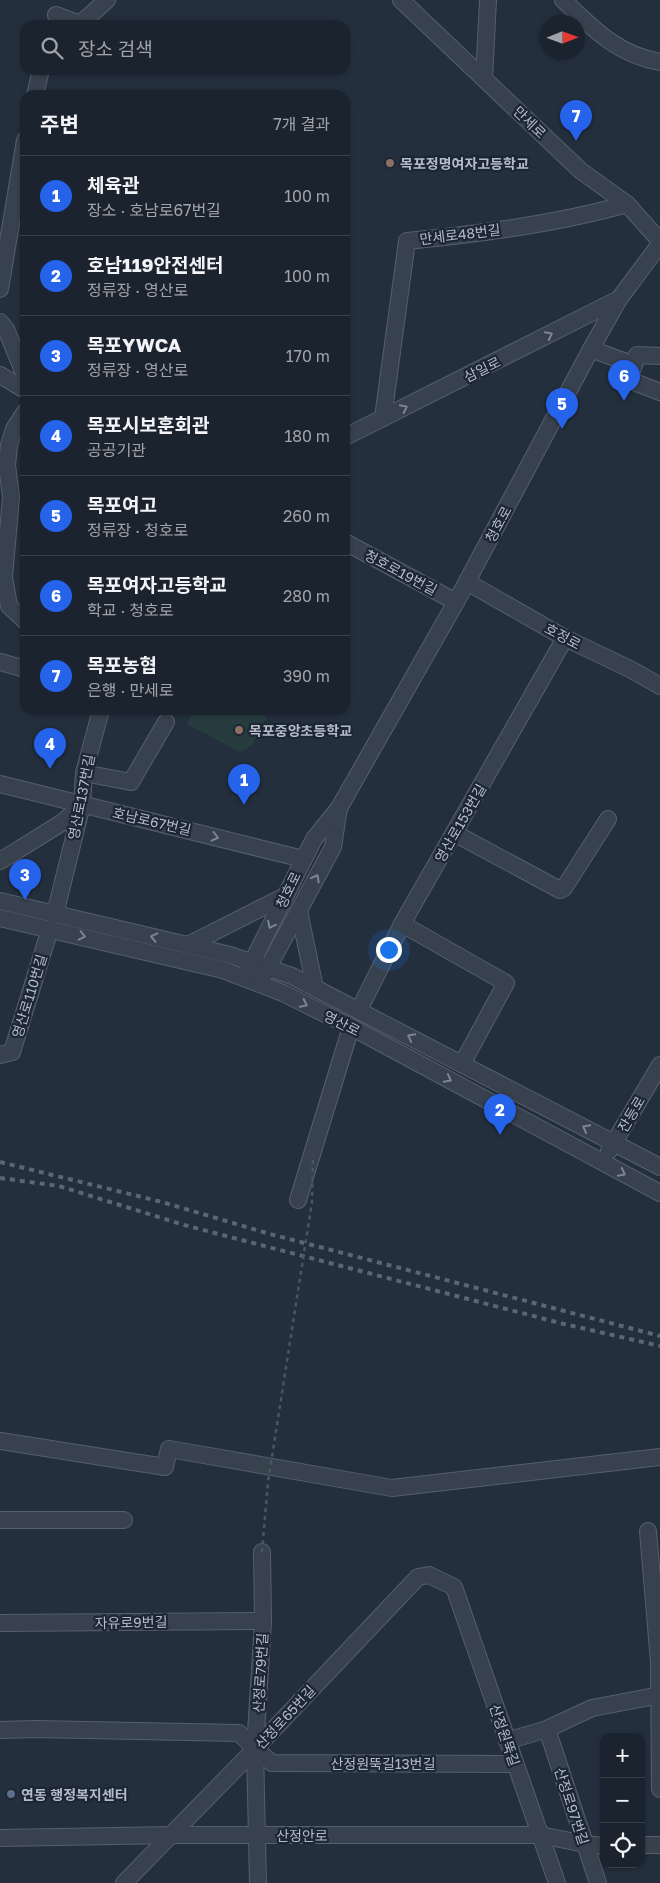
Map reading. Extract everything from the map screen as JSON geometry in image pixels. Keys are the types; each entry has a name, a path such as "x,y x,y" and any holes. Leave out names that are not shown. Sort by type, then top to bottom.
{"street":[{"path":"84,20 107,0"},
{"name":"만세로","path":"401,0 581,171 628,204 660,242"},
{"path":"484,79 488,0"},
{"path":"563,0 612,44 643,58 660,62"},
{"path":"56,13 71,20"},
{"path":"36,90 40,75"},
{"path":"0,289 20,170"},
{"name":"만세로48번길","path":"383,418 407,241 475,234 599,212 628,204"},
{"name":"청호로","path":"244,978 314,839 339,808 468,582 619,299 660,242"},
{"name":"삼일로","path":"350,435 619,299"},
{"path":"0,322 6,328 20,363"},
{"path":"591,349 634,364"},
{"path":"660,356 637,355 629,380 660,392"},
{"path":"0,375 20,387"},
{"path":"20,420 14,429 9,445 7,465 11,497 4,577 9,606 20,616"},
{"name":"청호로19번길","path":"350,545 456,602"},
{"name":"호정로","path":"468,582 565,638 632,670 660,686"},
{"name":"영산로153번길","path":"359,1010 402,924 565,638"},
{"path":"0,662 20,668"},
{"name":"영산로137번길","path":"52,921 82,805 84,773 100,715"},
{"path":"84,773 132,782 166,722"},
{"name":"호남로67번길","path":"0,784 303,859"},
{"path":"0,861 64,822 82,805"},
{"name":"청호로","path":"260,984 333,847 339,808"},
{"path":"454,833 560,890 564,888 608,819"},
{"path":"188,945 285,896"},
{"name":"영산로","path":"0,901 52,921 223,970 283,994 351,1027 660,1193"},
{"path":"299,911 315,988"},
{"name":"영산로","path":"0,918 52,921 188,945 230,954 292,976 660,1167"},
{"name":"영산로110번길","path":"0,1055 12,1052 52,921"},
{"path":"402,924 506,983 462,1064"},
{"path":"298,1200 351,1027"},
{"name":"잔등로","path":"602,1163 660,1065"},
{"path":"0,1441 165,1467 169,1448 392,1488 660,1457"},
{"path":"0,1520 124,1520"},
{"path":"648,1531 658,1662 660,1789"},
{"name":"산정로79번길","path":"258,1883 255,1749 263,1621 262,1552"},
{"name":"산정로65번길","path":"124,1883 173,1835 418,1577 429,1575 454,1587"},
{"name":"산정원뚝길","path":"454,1587 557,1883"},
{"name":"자유로9번길","path":"0,1623 263,1621"},
{"path":"507,1741 547,1729 592,1708 659,1695"},
{"name":"산정로97번길","path":"547,1729 598,1883"},
{"name":"산정원뚝길13번길","path":"0,1730 239,1733 272,1763 515,1764"},
{"name":"산정안로","path":"0,1838 173,1835 540,1835 600,1846"},
{"path":"645,1845 660,1845"}],"path":[{"path":"262,1552 268,1482 312,1202 313,1155"}],"green space":[{"path":"192,715 267,715 252,745 240,752 187,724"}],"railway":[{"path":"0,1162 162,1202 270,1234 660,1336"},
{"path":"0,1178 59,1186 184,1225 560,1323 660,1346"}],"place":[{"name":"목포농협","path":"576,141"},
{"name":"목포정명여자고등학교","path":"390,163"},
{"name":"목포여자고등학교","path":"624,401"},
{"name":"목포여고","path":"562,429"},
{"name":"목포중앙초등학교","path":"239,730"},
{"name":"목포시보훈회관","path":"50,769"},
{"name":"체육관","path":"244,805"},
{"name":"목포YWCA","path":"25,900"},
{"name":"호남119안전센터","path":"500,1135"},
{"name":"연동 행정복지센터","path":"11,1794"}]}
